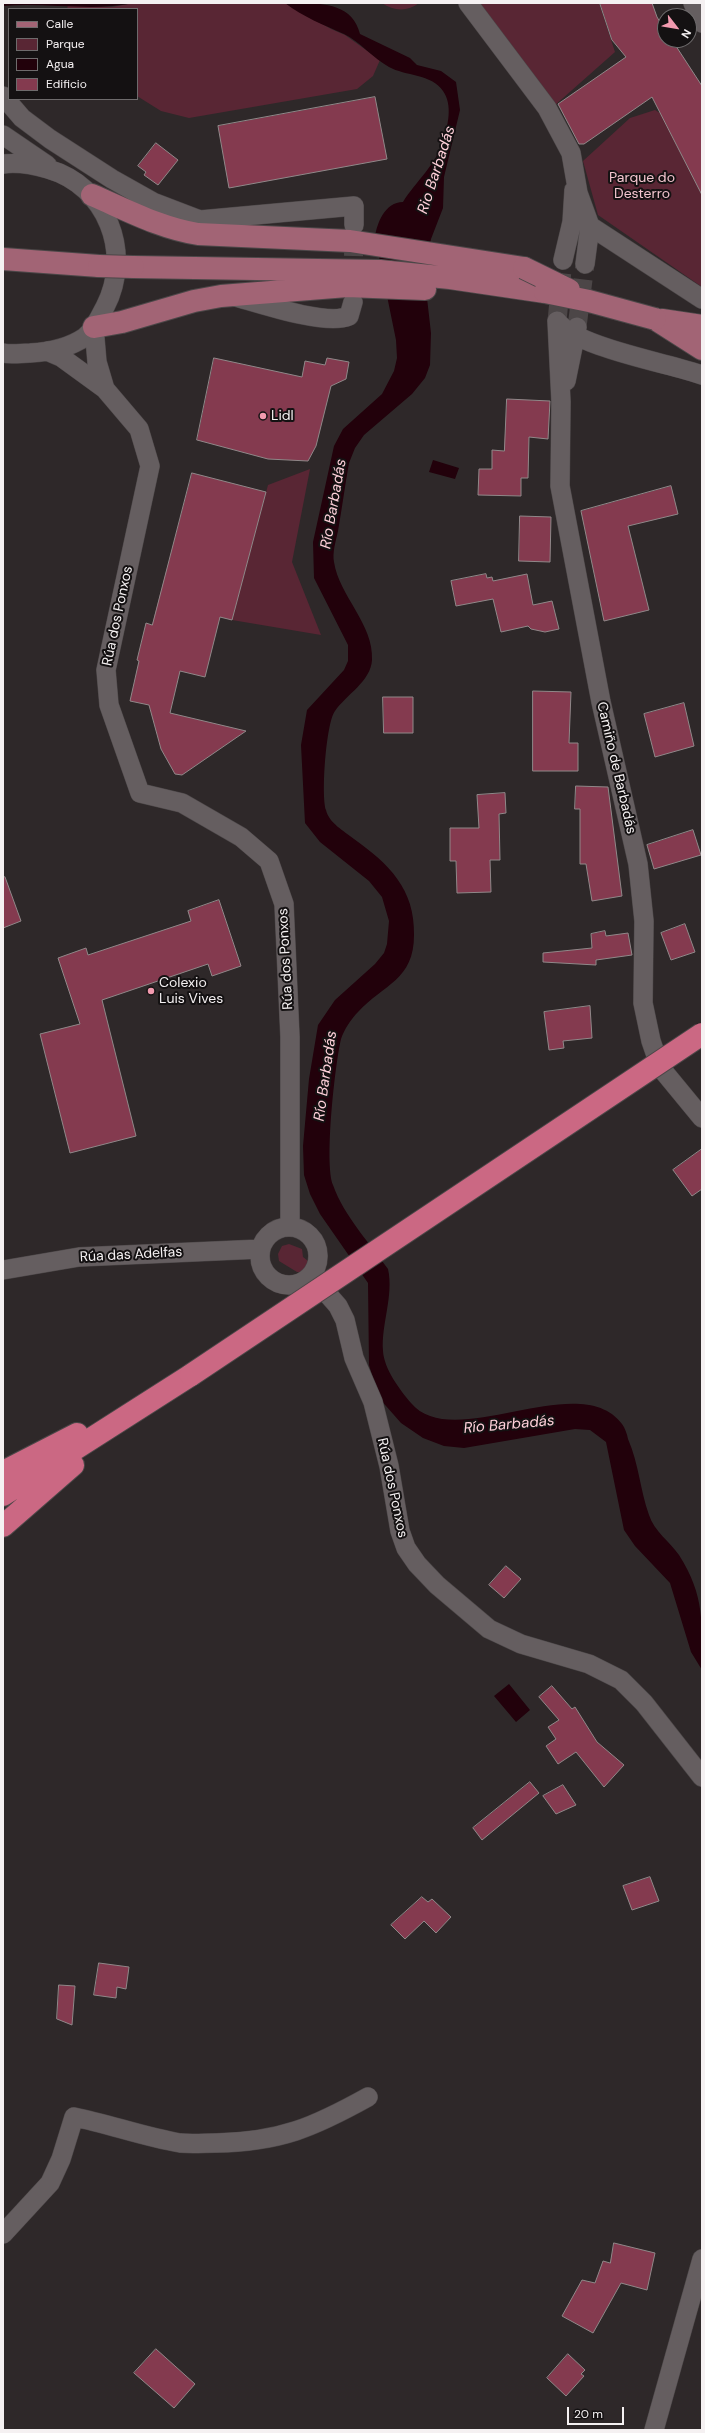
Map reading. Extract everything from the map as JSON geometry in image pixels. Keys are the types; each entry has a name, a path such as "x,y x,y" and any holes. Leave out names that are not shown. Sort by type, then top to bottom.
{"highway":[{"path":"3,1495 191,1375 702,1034"},
{"path":"3,1472 74,1436 136,1411"},
{"path":"3,1526 136,1411"}],"main road":[{"path":"92,195 157,224 350,241 524,268 589,301"},
{"path":"3,259 99,266 380,271 450,278 545,292 589,301 655,319 702,336"},
{"path":"94,327 122,322 194,301 347,286 422,290 450,278"},
{"path":"655,319 702,326"},
{"path":"655,319 702,349"}],"street":[{"path":"468,3 548,108 571,153 578,193 590,226 585,264"},
{"path":"693,3 702,23"},
{"path":"3,96 22,118 50,139 112,180 199,227 354,206 354,225"},
{"path":"3,135 61,173 76,181 92,195 104,210 114,232 116,254 115,277 111,295 94,327 85,337 65,347 47,350 3,353"},
{"path":"563,260 572,222 573,201 571,153"},
{"path":"3,164 32,164 61,173"},
{"path":"590,226 702,299"},
{"path":"233,296 311,316 341,320 349,316 353,302"},
{"name":"Camiño de Barbadás","path":"561,402 575,339 557,321 561,402 560,486 601,702 638,864 644,921 643,1003 651,1041 660,1067 702,1118"},
{"name":"Rúa dos Ponxos","path":"94,327 97,362 105,389"},
{"path":"575,339 583,344 593,344 702,375"},
{"name":"Rúa dos Ponxos","path":"47,350 61,357 105,389 139,429 150,466 106,670 109,705 140,793 182,803 241,837 269,861 284,904 290,1037 290,1227"},
{"path":"290,1227 303,1231 314,1240 318,1258 311,1275 295,1285 276,1282 262,1268 261,1249 269,1236 282,1228 290,1227"},
{"name":"Rúa das Adelfas","path":"3,1270 79,1257 261,1249"},
{"name":"Rúa dos Ponxos","path":"311,1275 338,1306 345,1320 354,1358 375,1409 389,1466 400,1531 406,1548 417,1564 437,1585 489,1629 521,1644 589,1664 621,1680 644,1703 702,1777"},
{"path":"3,2234 50,2183 61,2159 74,2116 182,2143 231,2143 271,2139 297,2132 321,2122 368,2097"},
{"path":"654,2430 702,2260"}],"green space":[{"path":"134,3 285,3 331,29 345,35 380,60 373,76 357,89 189,118 161,111 138,97 138,8 67,8 68,5 112,7"},
{"path":"382,3 419,3 410,8 396,9"},
{"path":"480,3 599,3 615,52 554,106"},
{"name":"Parque do Desterro","path":"655,110 660,113 697,185 702,185 702,287 598,215 583,161 630,118"},
{"path":"310,469 292,562 321,635 232,620 268,485"},
{"path":"289,1244 302,1249 303,1257 312,1264 306,1273 297,1272 279,1261 278,1254 282,1246"}],"water":[{"path":"3,3 134,3 118,6 85,7 36,5 3,6"},
{"path":"285,3 320,4 341,9 356,23 360,34 410,58 417,65 441,71 456,82 460,110 444,177 443,208 431,239 424,272 431,333 430,365 425,378 412,394 364,435 355,448 349,463 334,551 334,562 342,587 368,634 372,660 371,668 363,681 340,705 332,718 325,759 324,790 326,810 330,819 334,823 367,848 389,868 398,879 410,904 414,935 413,950 409,962 403,972 396,980 368,1002 355,1015 350,1021 341,1039 331,1113 330,1156 333,1185 350,1218 388,1269 389,1300 383,1341 384,1358 393,1379 411,1403 430,1416 456,1420 485,1417 547,1406 577,1404 602,1409 622,1424 626,1431 635,1458 651,1521 679,1555 694,1584 698,1597 702,1624 702,1670 691,1652 670,1583 635,1546 624,1530 606,1442 590,1430 575,1429 464,1448 444,1446 423,1438 401,1423 379,1398 369,1365 368,1283 320,1214 310,1194 304,1175 303,1146 309,1079 318,1025 335,1000 375,964 384,953 387,944 389,921 382,897 369,881 320,842 305,823 301,745 307,710 344,670 348,661 348,645 314,578 313,542 334,446 343,429 382,394 394,371 397,358 396,340 375,237 378,226 387,209 397,203 403,202 436,158 445,135 449,109 443,91 432,81 389,67 350,37 306,17"},
{"path":"433,460 459,468 455,479 429,472"},
{"path":"509,1684 530,1710 516,1722 494,1696"}],"building":[{"path":"600,3 652,3 657,17 657,48 677,48 702,86 702,195 652,97 584,144 579,144 558,104 626,57 612,40"},
{"path":"375,97 387,159 229,188 218,126"},
{"path":"156,143 178,160 158,185 144,175 146,172 138,166"},
{"name":"Lidl","path":"214,358 302,377 305,361 325,365 327,358 349,362 346,379 331,386 316,446 308,461 268,459 197,440"},
{"path":"507,399 550,401 548,439 529,437 528,478 521,478 521,496 478,495 479,469 492,469 492,450 504,451"},
{"path":"192,473 266,492 232,620 220,617 205,677 180,671 170,713 246,731 182,775 175,774 161,749 149,705 130,701 139,661 137,660 146,623 152,625"},
{"path":"671,486 678,514 628,526 649,610 604,621 581,511"},
{"path":"520,516 551,517 550,562 519,561"},
{"path":"486,574 487,578 492,577 493,581 527,574 533,605 552,601 559,629 545,632 531,629 528,626 501,632 493,599 456,606 451,581"},
{"path":"533,691 571,692 569,743 578,743 578,771 533,771"},
{"path":"383,697 413,697 413,733 384,733"},
{"path":"684,703 694,746 655,757 644,714"},
{"path":"576,786 608,787 622,896 592,901 586,864 580,864 580,809 575,809"},
{"path":"505,793 506,813 499,814 500,860 490,860 491,892 457,893 456,861 450,861 450,828 479,828 477,795"},
{"path":"693,830 701,855 654,869 647,845"},
{"path":"5,877 21,921 3,928 3,878"},
{"path":"219,900 241,966 212,976 208,964 102,1000 136,1136 70,1153 40,1034 80,1024 58,958 86,948 88,955 191,921 188,911"},
{"path":"685,924 695,952 671,960 661,933"},
{"path":"605,931 606,936 628,933 632,955 596,960 596,965 543,962 543,953 592,948 591,934"},
{"path":"590,1006 592,1038 563,1041 564,1048 549,1050 544,1012"},
{"path":"702,1149 702,1189 692,1196 673,1170"},
{"path":"506,1566 521,1579 504,1598 489,1585"},
{"path":"552,1686 572,1709 575,1707 597,1742 624,1765 604,1787 576,1752 558,1764 546,1746 556,1739 548,1727 559,1720 539,1697"},
{"path":"530,1782 539,1793 482,1840 473,1828"},
{"path":"563,1785 576,1805 556,1814 543,1796"},
{"path":"650,1877 659,1901 632,1910 623,1886"},
{"path":"422,1897 428,1902 432,1899 451,1917 436,1933 424,1921 405,1939 391,1925"},
{"path":"99,1963 129,1967 126,1989 117,1987 116,1998 94,1995"},
{"path":"59,1985 75,1986 72,2025 57,2019"},
{"path":"614,2243 655,2253 647,2290 621,2283 593,2333 562,2316 582,2280 595,2283 603,2261 610,2263"},
{"path":"156,2349 195,2384 174,2408 134,2373"},
{"path":"568,2354 585,2370 581,2374 584,2376 566,2396 547,2378"}],"tunnel":[{"path":"353,285 354,228"},
{"path":"557,321 563,260"},
{"path":"577,327 585,264"}],"place":[{"name":"Lidl","path":"263,416"},
{"name":"Colexio Luis Vives","path":"151,991"}],"water label":[{"name":"Rio Barbadás","path":"437,170"},
{"name":"Río Barbadás","path":"334,504"},
{"name":"Río Barbadás","path":"326,1076"},
{"name":"Río Barbadás","path":"509,1425"}]}
